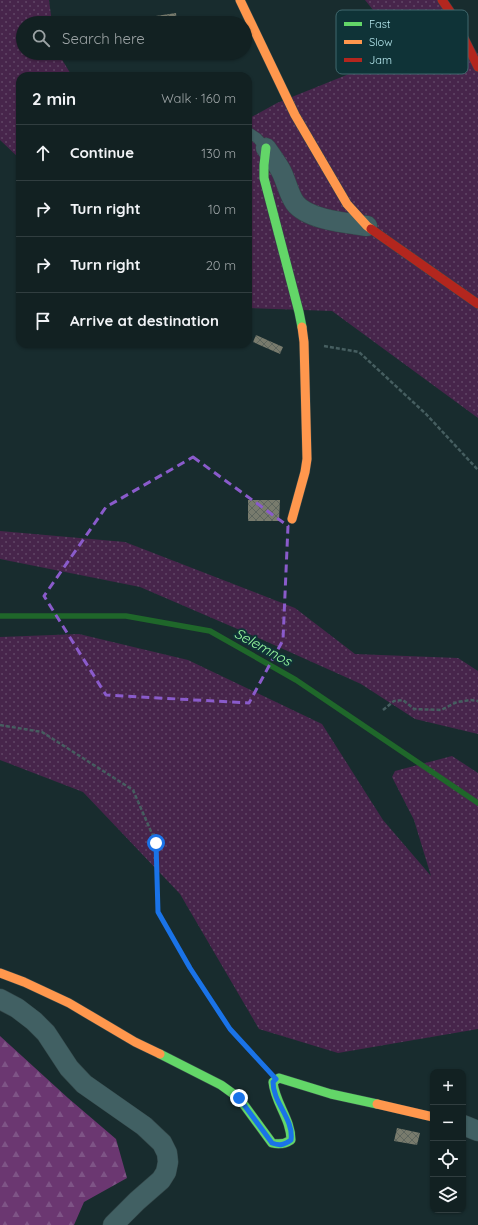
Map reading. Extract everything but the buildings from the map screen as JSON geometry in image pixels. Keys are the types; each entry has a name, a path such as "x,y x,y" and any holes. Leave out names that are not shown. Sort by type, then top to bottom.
{"street":[{"path":"240,0 248,16"},
{"path":"442,0 448,10"},
{"path":"252,25 295,115 347,204 367,226 478,304"},
{"path":"468,47 478,67"},
{"path":"266,148 280,169 294,202 300,208 307,213 320,218 367,226"},
{"path":"266,148 264,178 299,312 304,342 307,459 305,472 292,519"},
{"path":"0,973 70,1003 135,1042 221,1085 239,1098 272,1143 278,1145 285,1144 291,1140 292,1134 288,1120 273,1089 273,1082 279,1078 330,1094 430,1116"},
{"path":"0,999 17,1008 46,1032 69,1068 84,1084 144,1126 162,1143 167,1153 168,1162 166,1172 161,1180 137,1201 114,1225"},
{"path":"466,1126 478,1131"}],"lane":[{"path":"252,135 266,148"}],"path":[{"path":"304,342 360,352 426,414 478,470"},
{"path":"383,710 394,701 403,700 414,709 441,710 457,702 478,700"},
{"path":"0,725 42,732 133,790 156,843 158,912 190,968 230,1029 276,1079"}],"highlighted area":[{"path":"193,457 288,526 283,640 249,703 106,695 44,596 106,507"}],"shaded area":[{"path":"0,0 49,0 51,16 16,16 16,60 62,60 70,72 16,72 16,155 0,140"},
{"path":"365,0 445,0 451,10 373,10"},
{"path":"468,38 478,54 478,418 332,311 252,308 252,117 277,103 349,74 468,74"},
{"path":"0,531 125,542 295,608 355,654 458,658 478,671 478,734 415,719 361,684 140,587 0,559"},
{"path":"79,634 188,660 322,724 383,820 431,876 414,820 392,777 395,771 452,756 478,773 478,1029 338,1053 259,1029 180,894 83,792 0,760 0,637"}],"green space":[{"path":"0,1036 68,1098 116,1139 127,1178 84,1202 74,1225 0,1225"}],"waterway":[{"name":"Selemnos","path":"0,616 126,616 210,631 296,680 478,803"}],"traffic: fast":[{"path":"266,148 264,178 302,327"},
{"path":"160,1054 221,1085 239,1098 272,1143 282,1144 291,1140 286,1118 274,1090 273,1082 279,1078 331,1094 377,1104"}],"traffic: slow":[{"path":"240,0 248,16"},
{"path":"252,25 295,115 347,204 371,229"},
{"path":"292,519 305,472 307,459 304,342 302,327"},
{"path":"0,973 24,982 69,1003 135,1042 160,1054"},
{"path":"377,1104 430,1116"}],"traffic: jam":[{"path":"442,0 449,10"},
{"path":"468,47 478,67"},
{"path":"371,229 478,304"}],"route":[{"path":"156,843 158,912 190,968 230,1029 276,1079 273,1082 273,1089 288,1120 292,1134 291,1140 285,1144 278,1145 272,1143 239,1098"}]}
